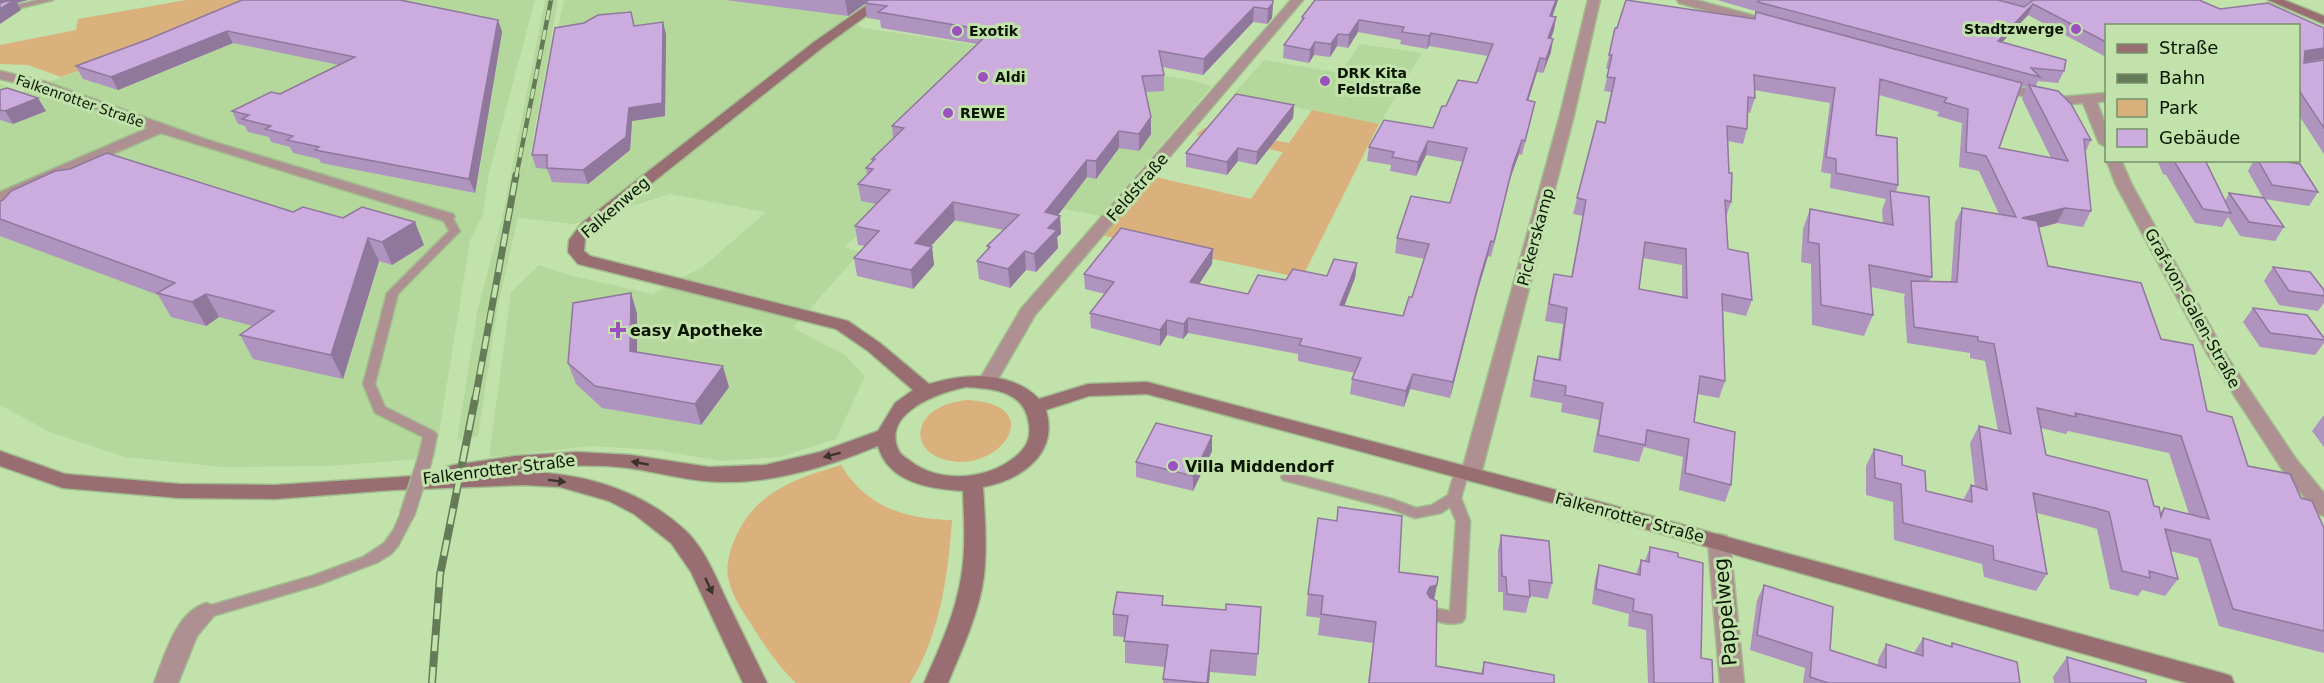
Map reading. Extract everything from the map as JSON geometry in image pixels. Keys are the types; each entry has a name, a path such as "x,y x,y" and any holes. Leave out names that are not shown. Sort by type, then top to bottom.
{"main road":[{"name":"Falkenweg","path":"882,0 818,45 588,226 577,240 576,252 584,260 842,325 874,347 925,391"},
{"path":"2274,0 2324,20"},
{"path":"987,382 1007,386 1023,395 1035,406 1041,421 1040,436 1032,452 1017,466 973,483 946,484 920,479 900,468 889,452 886,435 892,418 906,403 925,391 956,383 987,382"},
{"name":"Falkenrotter Straße","path":"1035,406 1088,390 1147,388 1719,542 2222,683"},
{"name":"Falkenrotter Straße","path":"393,483 483,467 584,459 630,461 676,471 724,475 779,469 849,451 886,435"},
{"name":"Falkenrotter Straße","path":"0,458 63,480 178,491 274,492 393,483 524,478 560,480 616,495 641,509 679,537 700,568 750,673 770,683"},
{"path":"936,683 959,630 970,587 974,565 973,483"}],"street":[{"name":"Feldstraße","path":"987,382 1027,313 1297,0"},
{"name":"Pickerskamp","path":"1467,473 1567,115 1594,0"},
{"path":"1683,0 1785,28"},
{"name":"Falkenrotter Straße","path":"0,75 38,84 160,128 447,217"},
{"path":"1989,84 2061,101 2105,97"},
{"path":"2089,100 2105,140"},
{"name":"Falkenrotter Straße","path":"0,198 160,128"},
{"name":"Graf-von-Galen-Straße","path":"2115,162 2124,185 2217,355 2289,464 2324,508"},
{"name":"Pappelweg","path":"1719,542 1732,683"},
{"path":"166,683 187,632 206,612"}],"lane":[{"path":"0,11 50,0"},
{"path":"206,612 235,601 324,579 360,564 386,550 403,528 426,459 429,435 380,410 369,384 393,293 455,231 447,217"},
{"path":"1288,477 1392,504 1415,513 1436,508 1454,498 1467,473"},
{"path":"1433,614 1457,618 1462,521 1454,498"}],"shaded area":[{"path":"246,0 535,0 489,173 483,214 470,241 435,458 327,466 223,467 125,457 50,432 0,405 0,84 22,92 163,39"},
{"path":"545,0 558,0 524,189 564,0 868,0 844,18 864,28 1190,80 1212,86 1100,216 1039,204 1016,232 883,210 845,247 860,252 793,328 845,355 865,376 836,439 780,457 721,461 656,450 591,446 489,457 511,292 539,265 569,275 652,294 704,266 766,212 670,194 574,224 518,218 498,305 478,436 457,440 478,308 503,214"},
{"name":"DRK Kita Feldstraße","path":"1360,44 1422,53 1379,124 1233,95 1264,60 1340,73"}],"green space":[{"path":"186,0 246,0 163,39 61,77 28,65 0,64 0,45 76,30 78,19"},
{"path":"1312,110 1379,124 1302,278 1096,234 1147,175 1251,199 1283,152 1196,135 1204,128 1289,143"},
{"path":"966,400 992,404 1007,413 1011,425 1007,438 996,450 980,459 961,462 940,458 925,448 921,441 920,434 925,419 942,406"},
{"path":"841,465 862,491 888,508 918,517 952,520 941,605 929,645 910,683 796,683 764,644 731,588 727,571 731,550 742,524 753,510 764,499 792,482"}],"building":[{"path":"14,0 0,9 0,3"},
{"path":"242,0 400,0 498,20 469,179 315,150 319,147 287,140 293,136 265,129 271,126 242,119 249,115 232,111 271,92 280,94 355,57 227,31 111,77 76,66 149,39"},
{"path":"869,0 1273,0 1273,3 1268,9 1254,7 1204,59 1159,51 1164,75 1142,76 1151,117 1139,134 1119,131 1096,161 1087,160 1045,212 1060,216 1048,228 1057,230 1034,254 1025,251 1008,269 977,261 990,247 987,246 1019,215 953,202 915,243 932,247 911,270 854,258 879,231 855,226 890,190 858,184 873,169 866,168 875,159 872,159 904,128 892,126 991,31 878,12 887,6 864,3"},
{"path":"1315,0 1556,0 1550,16 1556,17 1548,38 1553,39 1546,59 1540,58 1527,100 1535,102 1525,141 1522,140 1513,165 1494,242 1491,241 1480,278 1453,382 1413,374 1406,391 1352,379 1361,358 1299,345 1302,339 1188,318 1184,324 1167,320 1160,330 1090,313 1114,282 1084,274 1121,228 1213,249 1190,282 1248,294 1258,275 1286,280 1293,269 1327,276 1334,259 1357,263 1340,305 1403,316 1409,297 1412,297 1429,244 1397,238 1411,196 1450,203 1467,148 1428,141 1418,162 1392,157 1394,152 1369,147 1384,120 1433,128 1442,106 1446,106 1458,80 1477,83 1493,44 1431,33 1429,36 1402,32 1404,27 1359,20 1349,35 1338,34 1331,44 1315,42 1310,50 1284,45"},
{"path":"1626,0 1755,19 1756,12 2022,83 1999,148 2068,161 2029,85 2058,91 2071,104 2091,140 2084,139 2091,211 2065,208 2022,218 2037,221 2048,266 2141,283 2161,339 2193,345 2207,411 2232,417 2248,466 2290,474 2301,498 2312,501 2324,528 2324,631 2233,609 2210,540 2165,529 2178,579 2149,571 2150,578 2122,571 2109,512 2095,508 2033,493 2047,574 1994,560 1993,546 1903,523 1901,484 1875,478 1874,449 1902,456 1902,465 1925,471 1926,491 1972,502 1971,485 1987,490 1979,426 2011,434 1994,344 1978,341 1978,337 1914,327 1911,281 1957,282 1962,208 2016,217 1986,156 1966,152 1968,109 1944,102 1947,98 1880,79 1876,135 1897,138 1898,185 1836,173 1836,159 1826,157 1835,88 1754,75 1755,98 1748,97 1747,129 1727,126 1729,173 1732,173 1731,202 1725,200 1728,249 1748,253 1752,300 1722,294 1725,381 1700,376 1694,422 1735,432 1731,485 1685,473 1689,439 1647,430 1645,445 1598,435 1603,403 1565,395 1566,386 1534,380 1538,356 1560,360 1567,308 1549,304 1554,274 1572,277 1586,200 1577,198 1597,121 1605,123 1615,78 1607,77 1612,55 1609,55 1615,28 1617,28","holes":["1645,242 1686,249 1687,298 1639,289","2037,408 2076,417 2075,413 2181,436 2209,519 2164,508 2161,517 2159,507 2154,506 2147,480 2046,455"]},
{"path":"1759,0 1998,0 2024,7 2032,0 2199,0 2220,9 2268,3 2324,28 2324,48 2305,51 2304,63 2324,60 2324,128 2300,92 2300,24 2105,24 2105,41 2033,4 1998,41 2066,60 2064,71 2031,68 2040,77 1758,2"},
{"path":"631,12 634,26 663,22 662,103 629,108 626,137 583,170 547,168 547,155 532,155 555,28 584,23 598,15"},
{"path":"7,88 38,98 5,111 0,110 0,90"},
{"path":"1236,94 1294,105 1257,152 1238,148 1227,162 1186,153"},
{"path":"107,153 293,212 303,207 343,218 362,207 415,222 382,242 368,238 331,355 240,335 274,311 206,294 192,302 157,293 175,283 0,219 0,201 11,191 55,171 70,169"},
{"path":"2175,162 2206,162 2231,213 2203,209"},
{"path":"2259,162 2300,164 2318,192 2272,185"},
{"path":"1890,191 1929,197 1932,277 1869,265 1873,315 1821,305 1819,244 1808,242 1810,209 1893,225"},
{"path":"2229,193 2264,198 2284,227 2249,222"},
{"path":"2273,267 2310,272 2324,290 2324,296 2289,291"},
{"path":"631,293 630,351 723,366 695,404 595,386 568,363 573,303"},
{"path":"2253,308 2307,315 2324,340 2270,333"},
{"path":"1156,423 1212,436 1193,476 1136,462"},
{"path":"1338,507 1402,516 1399,572 1438,577 1437,585 1430,587 1427,593 1430,598 1437,601 1436,666 1483,674 1484,662 1554,675 1554,683 1369,683 1376,622 1321,614 1323,596 1308,594 1318,518 1337,521"},
{"path":"1501,535 1549,541 1552,583 1529,580 1530,597 1507,594 1506,577 1502,576"},
{"path":"1650,547 1678,553 1678,557 1703,563 1701,658 1712,660 1713,683 1654,683 1652,615 1633,611 1634,599 1596,589 1599,565 1640,575 1641,560 1649,562"},
{"path":"1764,585 1833,607 1830,650 1886,668 1886,644 1923,656 1923,638 1952,647 1952,643 2017,662 2020,683 1828,683 1810,677 1812,653 1757,635"},
{"path":"1117,592 1163,596 1162,605 1226,610 1226,604 1261,607 1258,654 1211,650 1207,683 1163,679 1168,645 1124,641 1128,616 1113,614"},
{"path":"2067,657 2146,680 2146,683 2070,683"}],"railway":[{"path":"516,177 551,0"},
{"path":"475,400 516,175"},
{"path":"432,683 440,575 475,399"}],"place":[{"name":"Stadtzwerge","path":"2076,29"},
{"name":"Exotik","path":"957,31"},
{"name":"Aldi","path":"983,77"},
{"name":"DRK Kita Feldstraße","path":"1325,81"},
{"name":"REWE","path":"948,113"},
{"name":"easy Apotheke","path":"618,330"},
{"name":"Villa Middendorf","path":"1173,466"}]}
